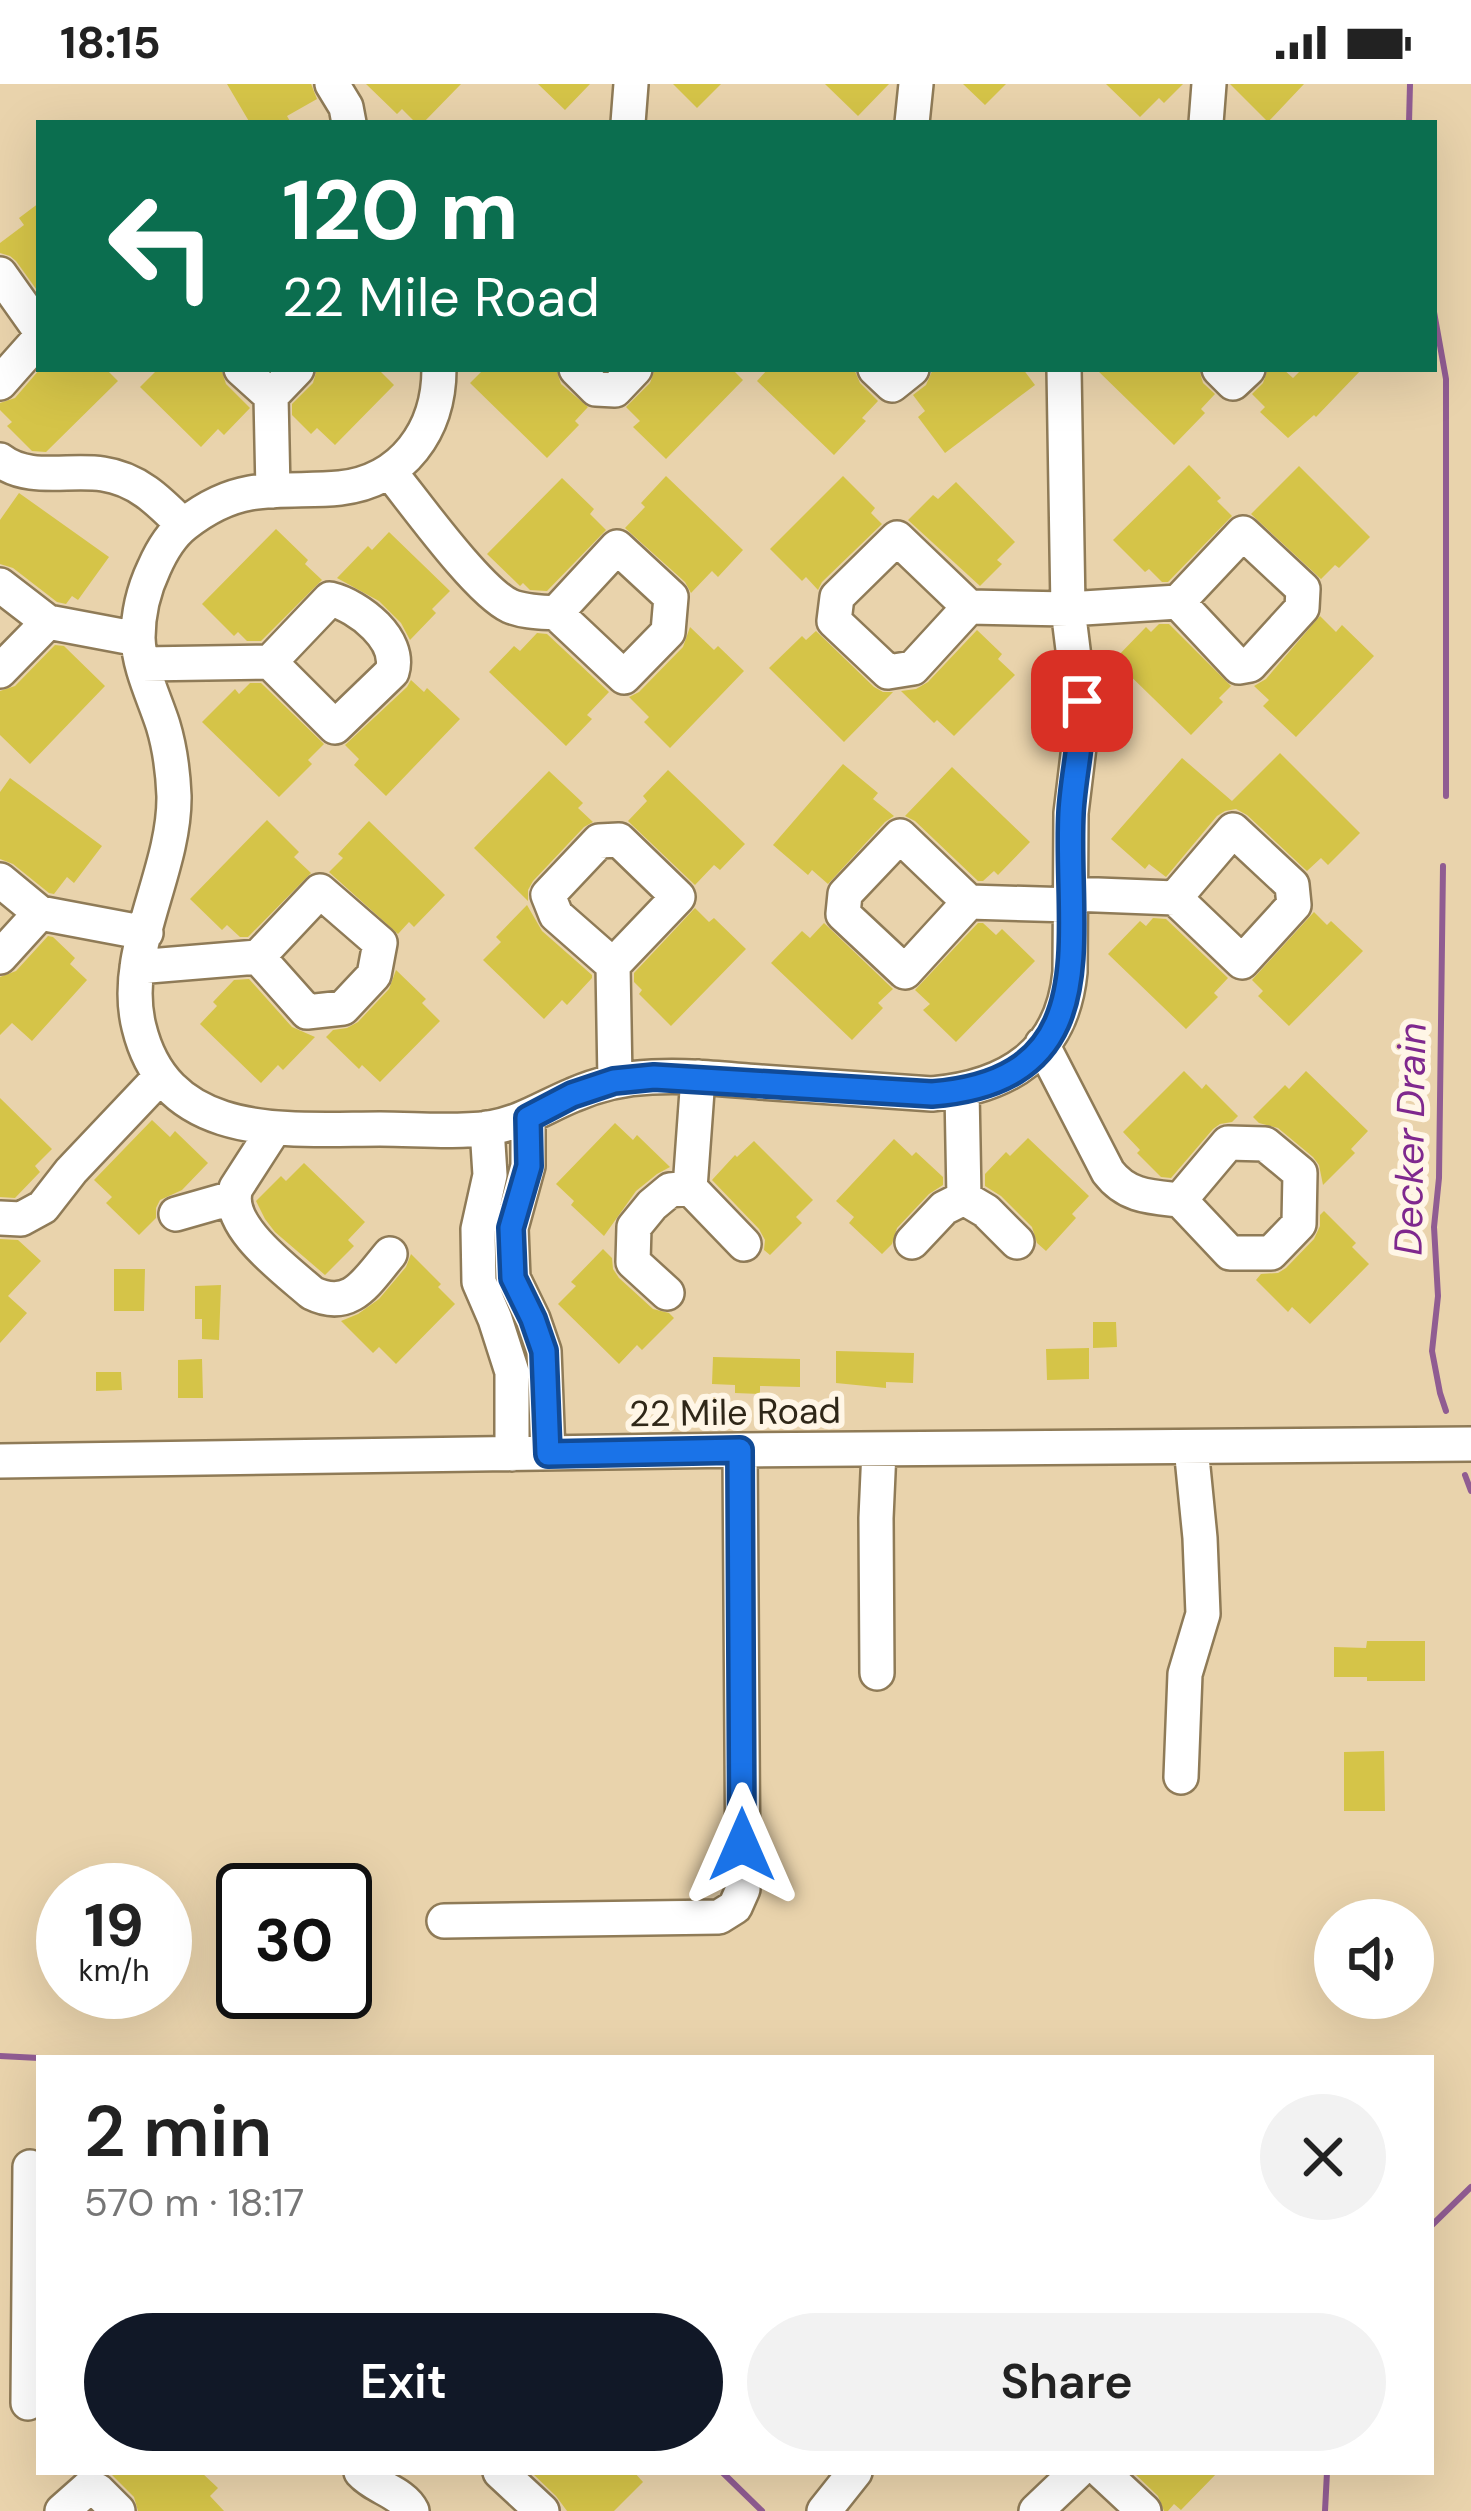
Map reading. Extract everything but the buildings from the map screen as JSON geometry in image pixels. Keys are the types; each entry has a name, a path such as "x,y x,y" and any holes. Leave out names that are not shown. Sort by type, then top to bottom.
{"street":[{"path":"628,120 631,84"},
{"path":"912,120 916,84"},
{"path":"1206,120 1209,84"},
{"path":"0,274 36,325"},
{"path":"0,383 36,342"},
{"path":"244,372 271,396"},
{"path":"273,491 271,396 294,372"},
{"path":"439,372 436,408 429,426 410,454 390,472 344,488 248,493 225,500 183,525 148,582 140,652 171,757 174,799 162,873 137,967 134,993 139,1030 161,1076 176,1092 232,1123 274,1129 487,1128 528,1118 572,1095 614,1081 654,1077 932,1094 962,1091 1005,1077 1042,1044 1068,995 1071,813 1082,722 1067,609 1064,372"},
{"path":"579,372 596,389 615,390 632,372"},
{"path":"878,372 892,386 908,372"},
{"path":"1222,372 1233,383 1245,372"},
{"path":"0,460 25,472 104,474 134,484 153,494 183,525"},
{"path":"390,472 493,594 514,608 556,613"},
{"path":"0,585 48,622 140,652 270,662"},
{"path":"968,607 1067,609 1178,602"},
{"path":"0,671 48,622"},
{"path":"0,880 40,913 146,933"},
{"path":"969,902 1174,898"},
{"path":"0,957 40,913"},
{"path":"137,967 258,957"},
{"path":"613,964 614,1081"},
{"path":"1042,1044 1117,1184 1131,1193 1180,1200"},
{"path":"0,1218 21,1219 43,1207 161,1076"},
{"path":"698,1078 690,1188 744,1244"},
{"path":"962,1091 964,1198"},
{"path":"496,1280 529,1166 528,1118"},
{"path":"487,1128 490,1175 478,1229 496,1280 512,1372 512,1454"},
{"path":"274,1129 232,1198 241,1226 312,1293 326,1300 352,1295 390,1254"},
{"path":"667,1293 633,1262 634,1227 670,1190 690,1188"},
{"path":"176,1214 232,1198"},
{"path":"912,1242 944,1208 964,1198"},
{"path":"964,1198 986,1210 1017,1242"},
{"path":"496,1280 533,1319 544,1351 548,1454"},
{"name":"22 Mile Road","path":"0,1461 1471,1444"},
{"path":"1181,1777 1185,1674 1203,1613 1191,1447"},
{"path":"444,1921 718,1917 735,1907 742,1889 740,1450"},
{"path":"877,1673 879,1450"},
{"path":"0,2196 35,2171"},
{"path":"22,2404 34,2289 35,2171"},
{"path":"0,2257 34,2289"},
{"path":"364,2475 408,2502 412,2511"},
{"path":"503,2475 542,2511"},
{"path":"824,2511 852,2475"},
{"path":"1036,2511 1074,2475"},
{"path":"1105,2475 1144,2511"},
{"path":"62,2511 87,2480 118,2511"}],"waterway":[{"name":"Decker Drain","path":"1409,120 1410,84"},
{"name":"Decker Drain","path":"1437,329 1446,379 1446,796"},
{"name":"Decker Drain","path":"1443,866 1439,1178 1434,1227 1438,1296 1432,1351 1446,1411"},
{"name":"Decker Drain","path":"1465,1475 1471,1491"},
{"path":"0,2056 36,2058"},
{"name":"Decker Drain","path":"1434,2223 1471,2187"},
{"path":"725,2475 762,2511"},
{"name":"Decker Drain","path":"1325,2511 1327,2475"}],"route":[{"path":"742,1845 740,1450 548,1454 544,1351 513,1278 511,1228 529,1166 528,1118 572,1095 614,1081 698,1078 932,1094 986,1085 1021,1066 1042,1044 1068,995 1071,813 1082,701"}]}
